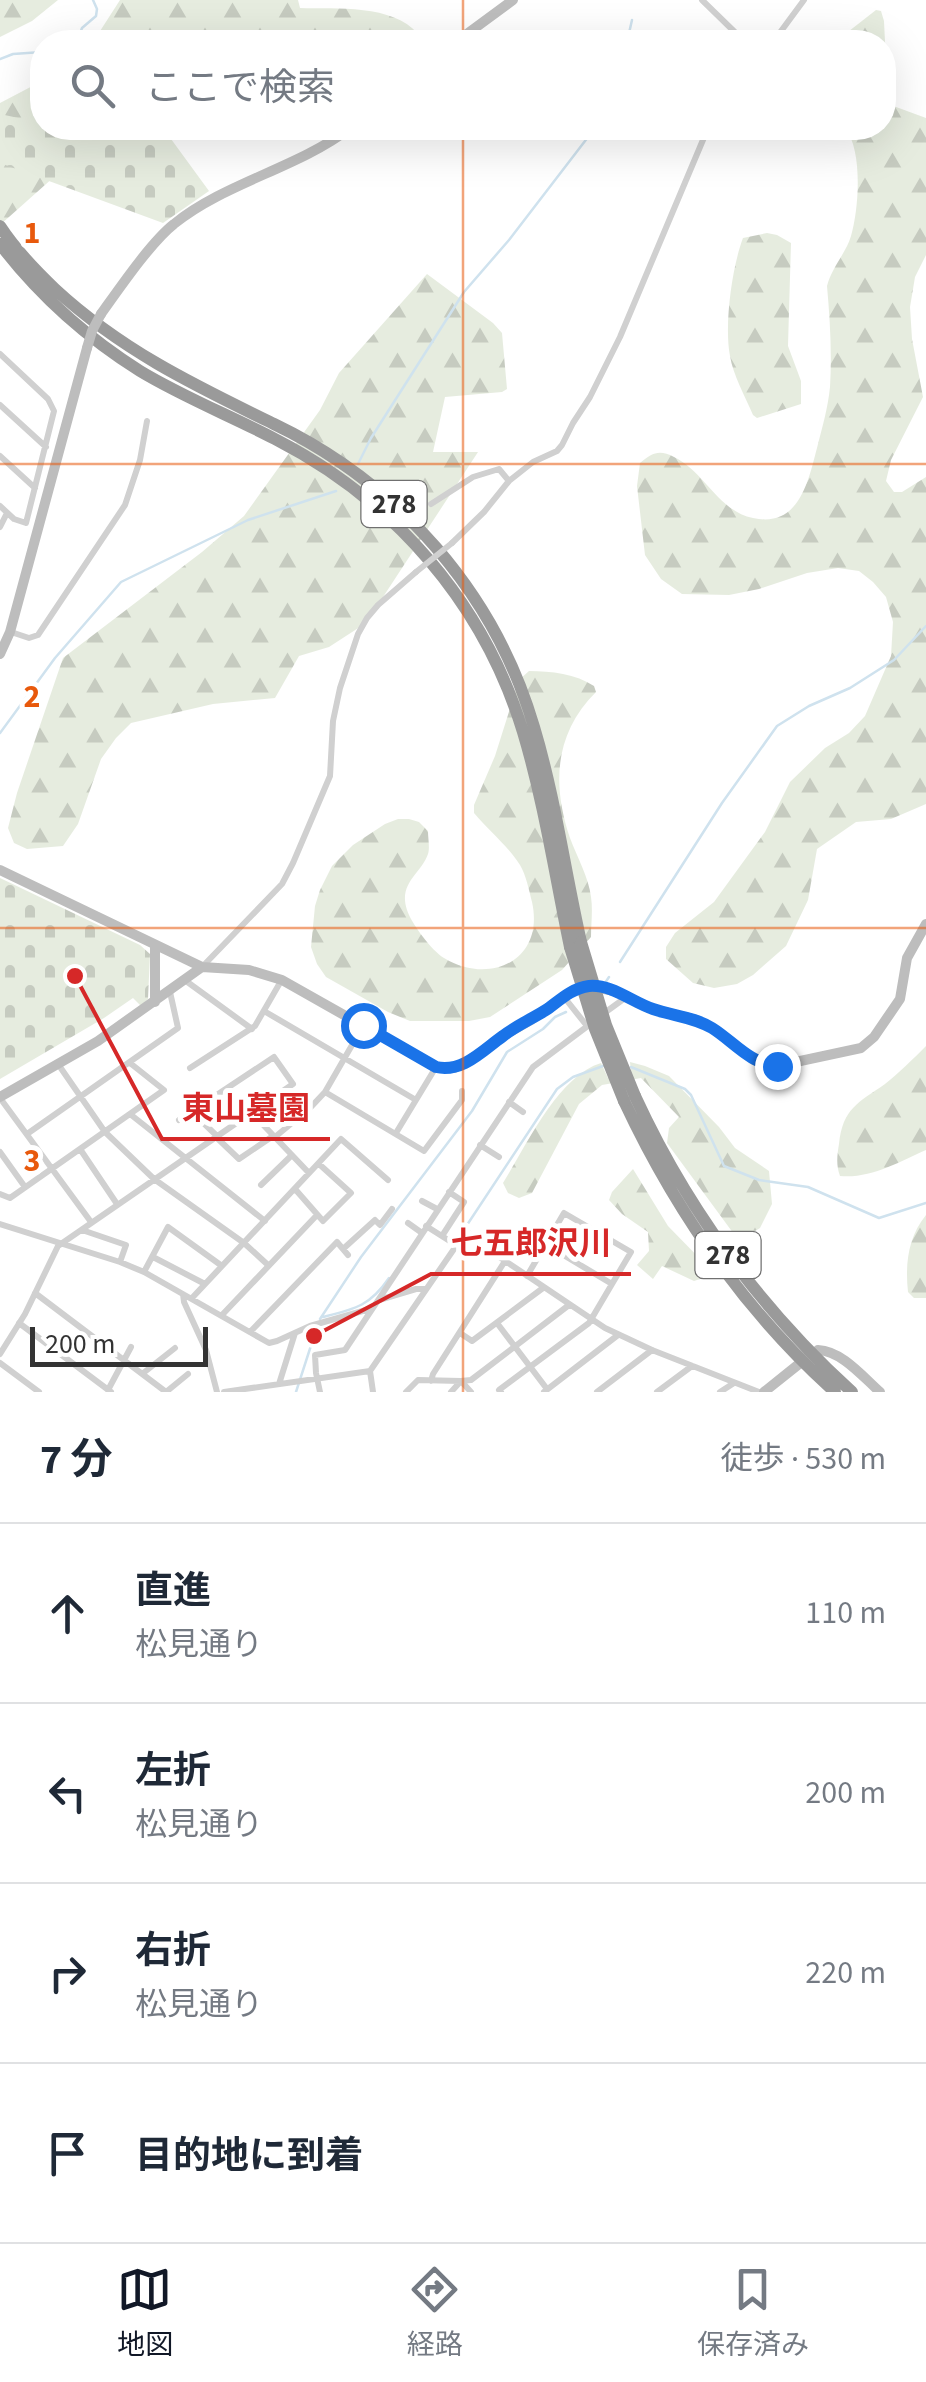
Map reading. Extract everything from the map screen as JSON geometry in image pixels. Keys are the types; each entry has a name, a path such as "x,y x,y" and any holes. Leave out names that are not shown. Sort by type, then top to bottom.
{"highway":[{"name":"278","path":"0,226 34,269 106,333 163,369 335,458 394,504 436,546 482,609 524,698 542,754 576,944"},
{"name":"278","path":"0,244 62,313 99,343 140,371 328,469 384,512 426,554 470,616 512,702 576,944 652,1157 700,1237 765,1321 835,1392"},
{"name":"278","path":"629,1098 683,1188 741,1273 799,1341 852,1392"}],"street":[{"path":"472,30 513,0"},
{"path":"702,0 733,30"},
{"path":"783,30 804,0"},
{"path":"0,654 10,632 92,331 102,314 172,225 331,140"},
{"path":"92,1222 0,1097 98,1042 186,981 282,884 330,776 333,721 340,688 367,618 452,543 509,481 533,462 557,452 620,337 703,140"},
{"path":"0,354 52,402 54,416 26,523 14,519 0,506"},
{"path":"0,405 46,446"},
{"path":"10,632 29,638 38,635 116,520 129,495 147,421"},
{"path":"0,456 35,488"},
{"path":"431,504 474,476 499,469 509,481"},
{"path":"0,526 8,513"},
{"path":"0,870 202,967 250,970 282,980 436,1067 454,1068 471,1060 501,1036 576,989 590,986 706,1024 754,1060 768,1065 853,1050 867,1044 900,1000 907,958 926,924"},
{"path":"155,1002 156,945"},
{"path":"190,1068 252,1029 282,980"},
{"path":"186,981 252,1029"},
{"path":"27,1134 178,1028 170,992"},
{"path":"320,1392 315,1355 345,1350 533,1067 626,997"},
{"path":"564,998 587,1026"},
{"path":"264,1011 416,1100"},
{"path":"192,1112 239,1159 310,1108 325,1092 363,1025"},
{"path":"0,1354 58,1246 293,1084 274,1057 179,1120"},
{"path":"0,1194 10,1198 164,1090 130,1063"},
{"path":"58,1064 105,1132 154,1179 244,1243 268,1265"},
{"path":"396,1133 436,1067"},
{"path":"325,1092 424,1151 462,1100 462,1090"},
{"path":"509,1102 524,1112"},
{"path":"252,1112 309,1173"},
{"path":"130,1114 265,1221"},
{"path":"192,1298 341,1140 388,1181"},
{"path":"480,1145 499,1157"},
{"path":"80,1150 117,1204"},
{"path":"0,1152 25,1187"},
{"path":"261,1186 292,1155"},
{"path":"295,1190 322,1221 351,1194 319,1164"},
{"path":"442,1236 464,1202 449,1192"},
{"path":"422,1200 437,1209"},
{"path":"250,1332 336,1242 346,1252 375,1220 380,1225 392,1209"},
{"path":"501,1392 592,1320 630,1252 564,1213 527,1276"},
{"path":"222,1315 317,1215"},
{"path":"408,1223 456,1245"},
{"path":"0,1224 144,1272 269,1343 416,1289 426,1289"},
{"path":"144,1272 168,1227 222,1266"},
{"path":"80,1230 126,1245 120,1262"},
{"path":"374,1392 370,1371 465,1233 472,1234 592,1320 692,1366 761,1392 799,1364"},
{"path":"544,1244 612,1284"},
{"path":"153,1257 205,1284"},
{"path":"431,1381 505,1261"},
{"path":"459,1333 472,1341 543,1288"},
{"path":"183,1293 220,1392 370,1371"},
{"path":"35,1294 166,1392 188,1374"},
{"path":"406,1392 418,1380 471,1380 569,1305"},
{"path":"19,1323 110,1391 131,1347"},
{"path":"497,1323 547,1391 618,1334"},
{"path":"279,1384 296,1332"},
{"path":"142,1374 175,1348"},
{"path":"597,1392 652,1350"},
{"path":"818,1350 842,1358 880,1392"},
{"path":"0,1363 39,1392"},
{"path":"656,1392 692,1366"},
{"path":"451,1392 461,1381"},
{"path":"461,1381 471,1392"},
{"path":"720,1392 734,1382"}],"green space":[{"path":"0,0 58,0 32,21 0,37"},
{"path":"120,0 298,0 300,8 379,13 394,17 414,30 101,30"},
{"path":"876,10 881,11 884,30 850,30"},
{"path":"30,87 30,140 96,140 0,225 0,103"},
{"path":"896,107 926,118 926,255 915,277 910,307 923,397 891,460 886,481 894,492 902,492 926,477 926,804 891,819 856,822 817,849 808,900 786,946 753,975 737,984 714,988 693,983 666,959 666,947 675,933 714,902 765,832 790,782 865,716 891,656 893,622 886,597 873,582 859,571 838,568 729,595 682,594 661,579 645,555 637,486 640,463 656,453 674,457 730,507 753,518 781,516 799,500 810,475 829,395 827,286 854,225 858,180 852,140 896,140"},
{"path":"0,114 30,120 30,140 172,140 209,191 163,223 0,163"},
{"path":"767,233 791,243 788,346 801,381 801,404 757,418 732,363 729,313 732,280 743,238"},
{"path":"427,274 502,333 507,389 445,397 433,452 478,452 366,623 329,647 299,656 275,698 213,704 131,723 101,759 78,824 63,846 27,849 14,843 8,828 17,793 63,658 244,516 320,410 339,373"},
{"path":"529,671 571,676 594,686 596,692 572,725 560,761 559,780 564,818 590,890 591,937 562,970 490,1017 410,1021 326,977 317,964 311,947 320,890 332,866 353,845 398,819 419,822 428,831 429,852 408,886 405,901 422,936 444,958 479,969 495,968 522,953 534,922 526,878 515,858 474,813 474,805 495,756 519,680"},
{"path":"0,878 140,945 150,954 148,999 141,1006 133,998 0,1079"},
{"path":"926,1046 926,1150 873,1172 840,1176 838,1153 848,1114"},
{"path":"630,1062 669,1076 735,1148 769,1171 772,1204 760,1228 739,1241 667,1143 669,1128 679,1117 641,1078 602,1085 579,1104 532,1193 519,1198 508,1193 503,1183 557,1097 585,1070 601,1063 608,1078 631,1072"},
{"path":"633,1169 668,1226 708,1267 700,1279 694,1281 662,1266 653,1279 637,1265 649,1251 648,1232 609,1200"},
{"path":"926,1215 926,1298 914,1298 908,1292 908,1261 915,1232"}],"waterway":[{"path":"81,30 96,16 93,0"},
{"path":"630,30 632,20"},
{"path":"0,59 30,53"},
{"path":"358,464 464,292 586,140"},
{"path":"0,733 55,658 121,582 248,520 336,491"},
{"path":"620,962 722,803 777,726 894,660 926,626"},
{"path":"605,983 609,977"},
{"path":"320,1319 361,1257 472,1111 507,1052 566,1012"},
{"path":"467,1225 557,1089 573,1077 603,1066"},
{"path":"631,1067 691,1095 724,1166 759,1180 808,1187 879,1218 926,1203"},
{"path":"323,1317 361,1305 389,1278"},
{"path":"296,1392 317,1327"}],"place":[{"name":"東山墓園","path":"75,976"},
{"name":"七五郎沢川","path":"314,1336"}],"route":[{"path":"363,1025 436,1067 454,1068 576,989 599,986 649,1008 697,1020 754,1060 777,1066"}]}
